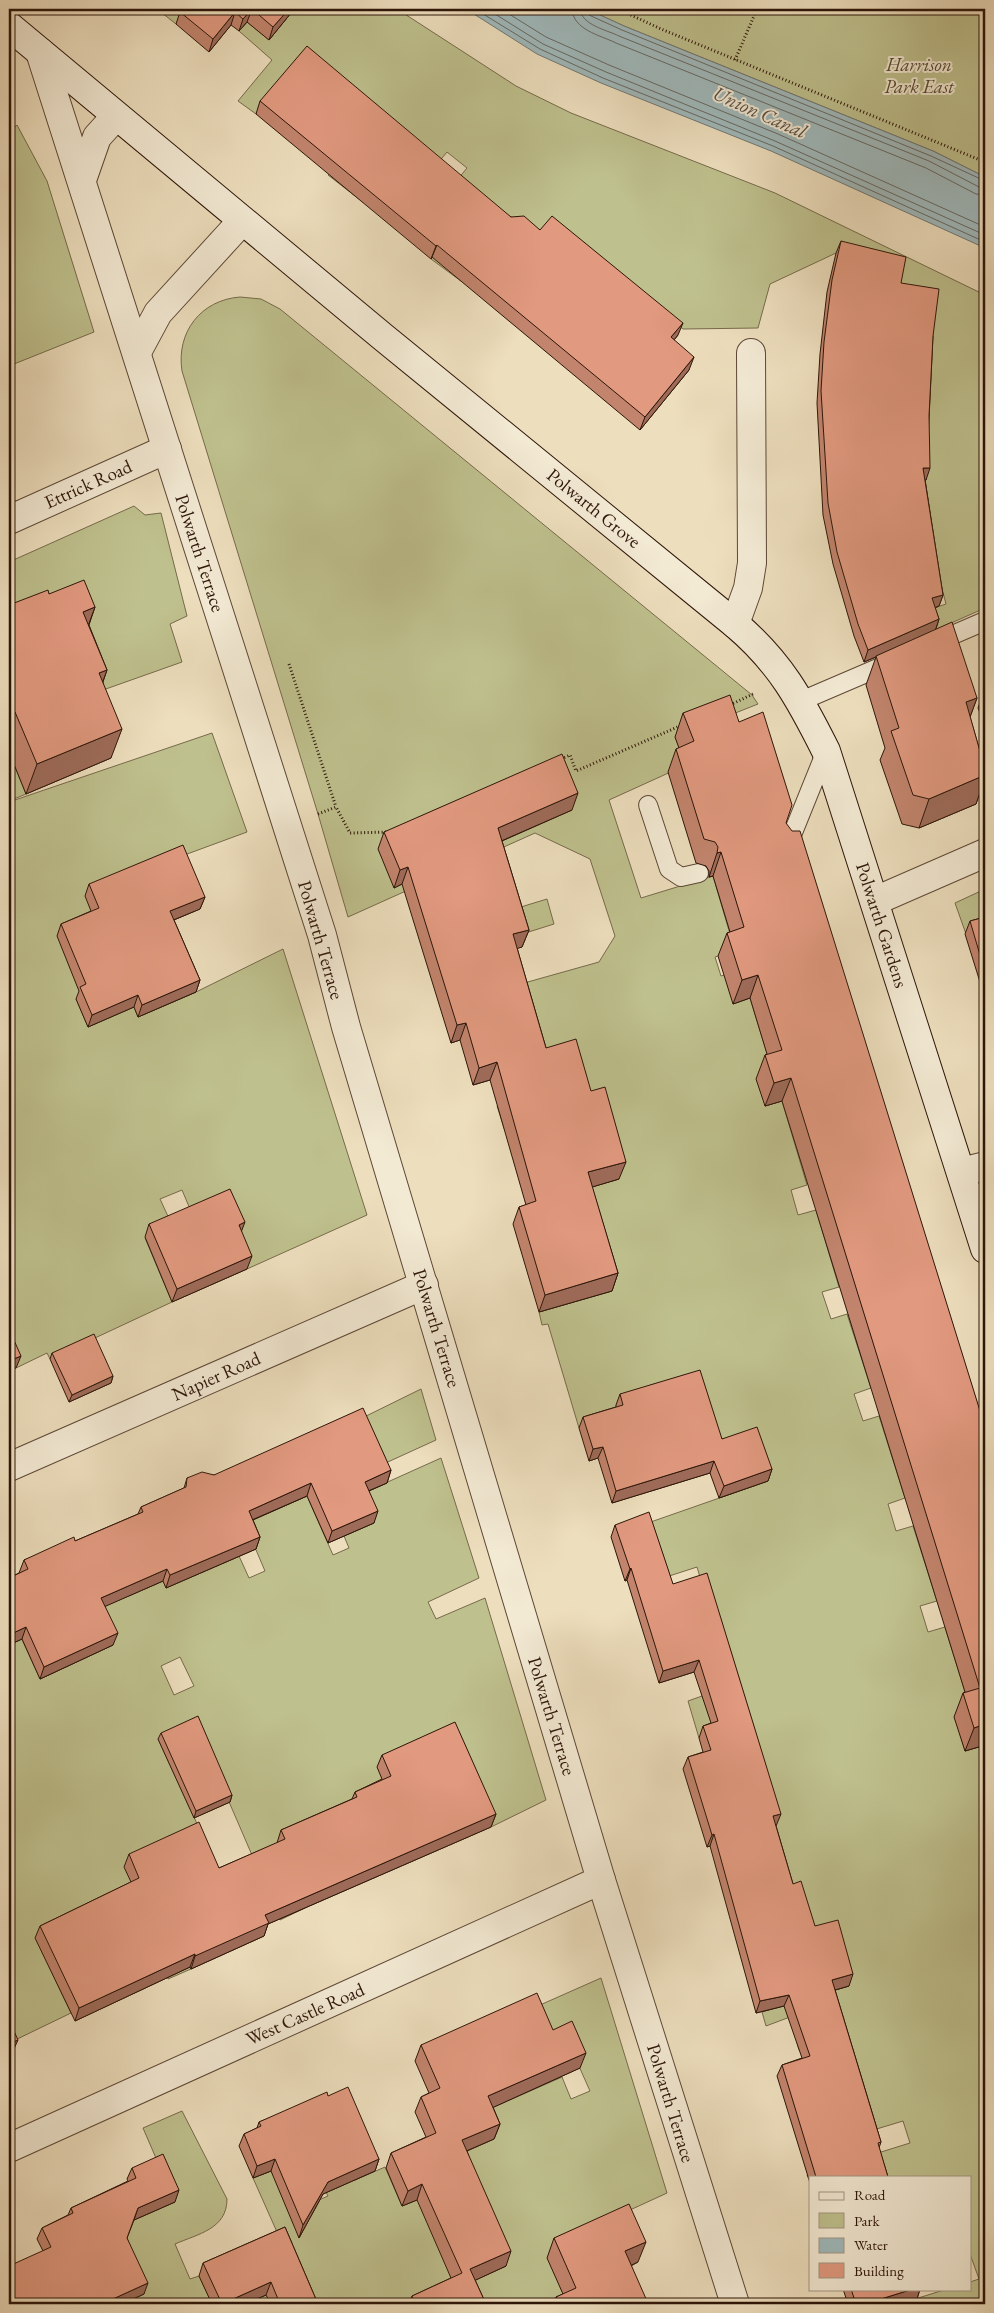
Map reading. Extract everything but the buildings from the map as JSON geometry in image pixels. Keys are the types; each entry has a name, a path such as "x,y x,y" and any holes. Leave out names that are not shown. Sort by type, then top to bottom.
{"street":[{"path":"9,26 242,221 158,313 137,352"},
{"name":"Polwarth Terrace","path":"40,52 322,935 346,1027 601,1880 735,2304"},
{"path":"82,180 97,138 116,116"},
{"name":"Polwarth Grove","path":"242,221 735,624"},
{"path":"735,624 748,588 752,564 751,353"},
{"name":"Ettrick Road","path":"9,520 167,449"},
{"name":"Polwarth Gardens","path":"735,624 762,648 774,662 801,701 826,751 874,900 973,1169 985,1249"},
{"path":"874,900 985,853"},
{"name":"Napier Road","path":"9,1467 424,1285"},
{"name":"West Castle Road","path":"9,2148 601,1880"}],"lane":[{"path":"801,701 985,621"},
{"path":"788,845 826,751"},
{"path":"648,805 670,869 681,877 699,873"}],"path":[{"path":"618,9 661,30 985,162"},
{"path":"735,60 757,9"},
{"path":"726,707 752,695 762,648"},
{"path":"289,664 336,807 350,833 385,833 394,830"},
{"path":"553,762 570,755 576,771 682,726"},
{"path":"286,821 318,814 336,807"}],"green space":[{"path":"157,9 188,9 176,24"},
{"path":"286,9 397,9 516,86 571,113 775,193 985,295 985,608 922,636 925,611 946,604 939,577 898,289 901,269 836,253 770,284 758,328 683,329 665,315 510,230 465,284 431,259 476,205 453,185 467,168 447,152 433,169 408,149 364,203 328,175 375,119 302,59 256,114 238,101 272,60 239,31 247,22 269,40 291,13"},
{"name":"Harrison Park East","path":"587,9 985,9 985,177 933,151 624,26"},
{"path":"17,125 47,181 94,332 9,366 9,132"},
{"path":"240,297 261,299 280,309 752,695 758,704 675,737 686,765 609,800 641,898 713,876 735,951 715,957 721,976 741,969 733,1003 750,998 773,1073 765,1106 782,1101 807,1185 791,1190 798,1215 816,1210 839,1287 822,1292 831,1319 847,1314 871,1388 854,1394 863,1421 879,1416 905,1498 888,1504 896,1531 913,1526 937,1601 920,1606 928,1632 945,1627 971,1711 955,1717 965,1751 982,1746 985,1756 985,2304 899,2304 944,2290 972,2290 972,2281 979,2279 972,2260 972,2176 809,2176 809,2180 807,2175 910,2143 903,2121 870,2131 842,2038 799,2050 790,2017 766,2026 762,2012 849,1986 811,1938 788,1896 745,1723 699,1738 688,1701 733,1685 697,1567 663,1578 645,1524 768,1481 718,1450 616,1405 619,1417 579,1428 548,1324 542,1325 539,1312 611,1291 526,1205 619,1179 598,1105 505,1131 497,1106 517,1100 540,1065 517,985 599,962 615,936 590,859 535,833 348,917 182,371 181,357 187,331 203,311 226,299"},
{"path":"134,506 145,515 161,513 187,616 170,624 182,662 103,690 9,630 9,562"},
{"path":"212,733 247,832 179,857 94,920 81,996 76,999 88,1027 133,1005 138,1017 196,992 283,949 367,1215 247,1269 234,1238 193,1216 182,1190 160,1199 172,1225 145,1238 172,1302 50,1359 47,1353 16,1368 9,1351 9,802"},
{"path":"9,752 26,794 9,801"},
{"path":"985,889 985,928 966,934 955,903"},
{"path":"547,899 554,924 519,935 511,910"},
{"path":"421,1389 436,1440 379,1466 358,1420"},
{"path":"441,1458 479,1578 428,1602 436,1619 485,1598 546,1800 491,1827 450,1735 395,1809 305,1908 280,1920 195,1723 158,1739 222,1878 162,1906 191,1969 168,1979 165,1971 36,1939 71,2013 9,2043 9,1611 40,1679 113,1645 69,1549 129,1596 163,1581 166,1587 239,1556 249,1578 265,1571 236,1503 268,1513 307,1496 333,1555 349,1548 344,1536 361,1494","holes":["180,1657 194,1686 174,1695 161,1666"]},
{"path":"601,1978 667,2193 617,2216 567,2304 474,2304 465,2285 506,2266 451,2126 562,2077 571,2099 590,2091 566,2037 548,2045 531,2009"},
{"path":"182,2111 227,2199 226,2209 217,2224 202,2233 175,2244 190,2279 199,2276 212,2304 123,2304 143,2294 119,2241 159,2165 143,2128"},
{"path":"385,2167 402,2206 430,2193 456,2288 421,2304 309,2304 253,2178 271,2171 302,2221 310,2217 316,2207 314,2202 328,2196 323,2187 355,2180"},
{"path":"266,2295 271,2304 245,2304"}],"water":[{"name":"Union Canal","path":"466,9 587,9 624,26 933,151 985,177 985,248 771,151 601,83 537,54"}]}
